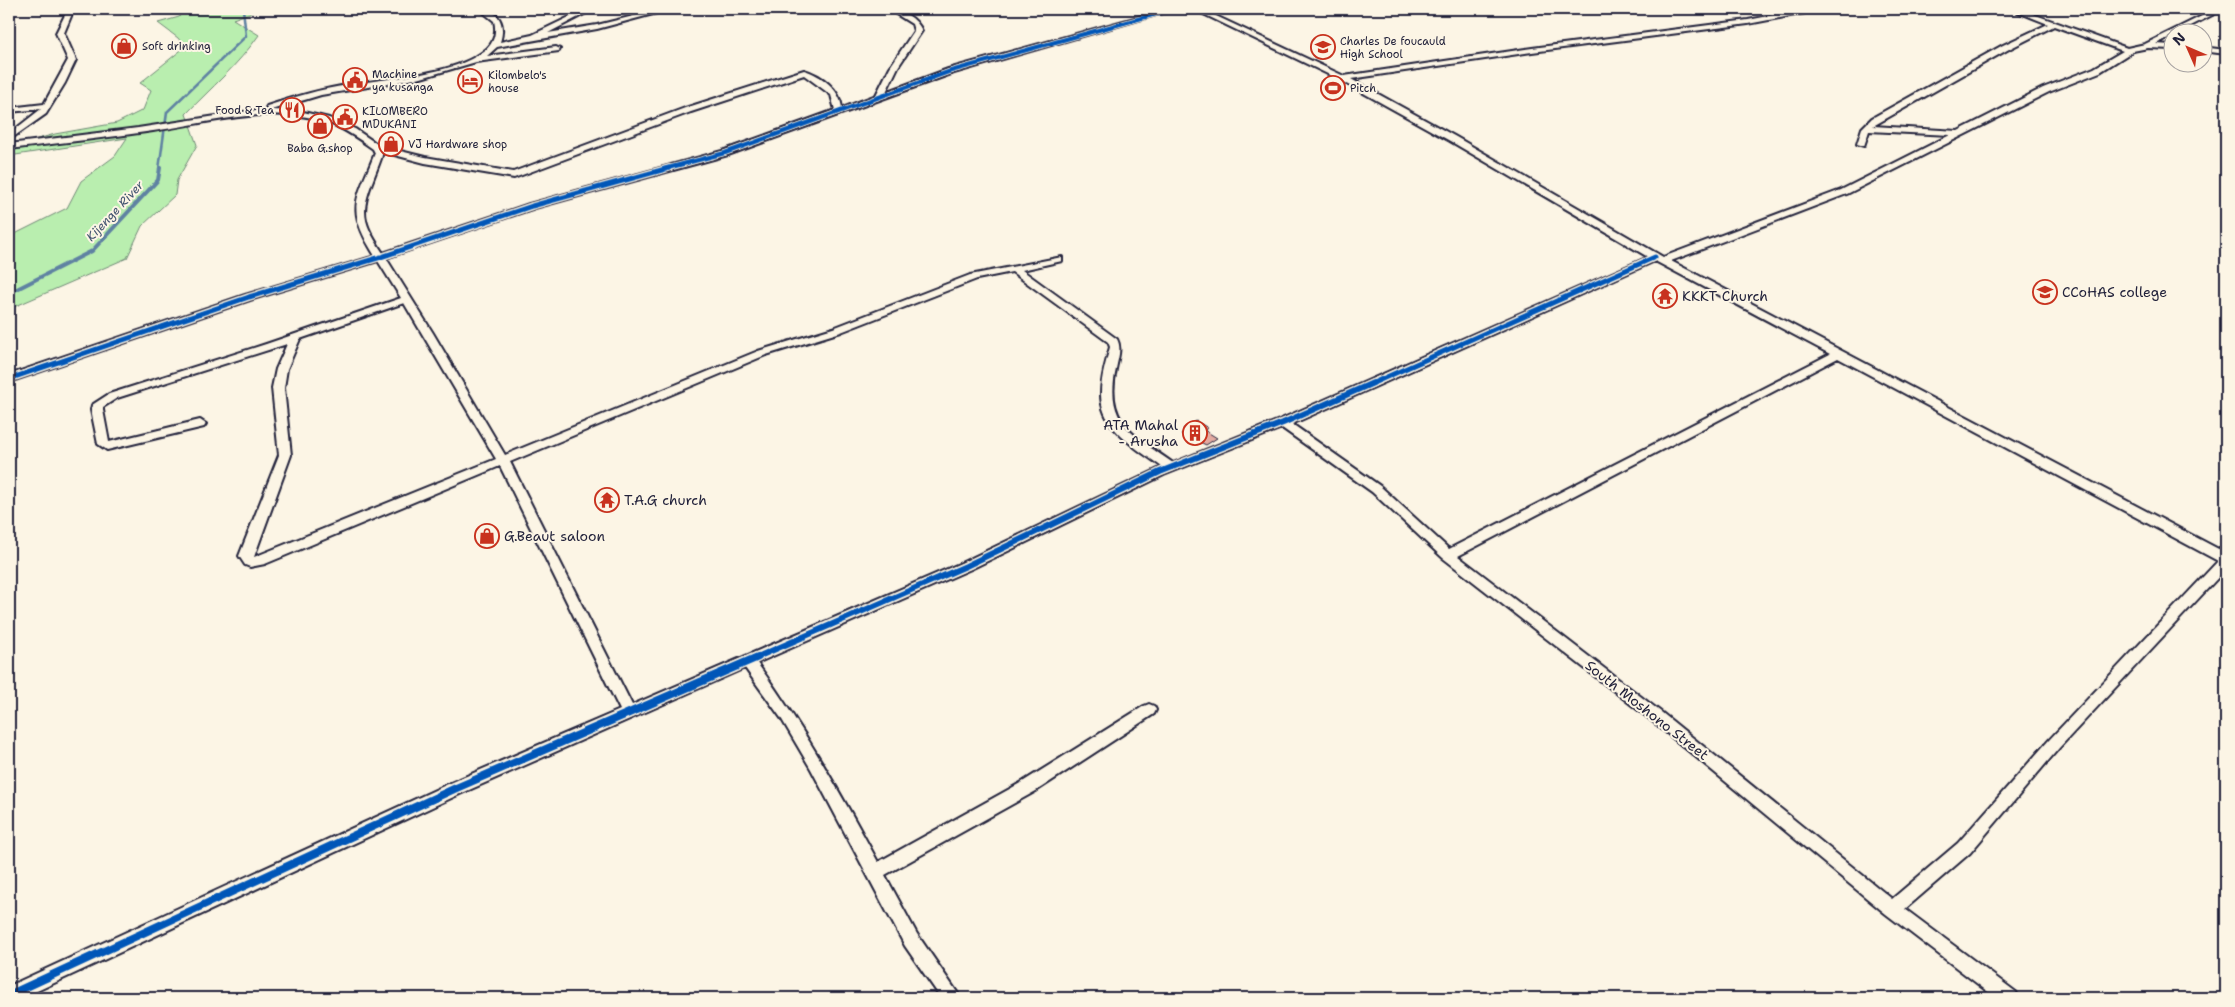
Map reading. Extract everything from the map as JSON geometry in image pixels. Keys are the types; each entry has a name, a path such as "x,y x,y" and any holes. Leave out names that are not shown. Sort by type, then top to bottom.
{"street":[{"path":"9,138 38,116 47,106 72,62 70,52 60,33 72,9"},
{"path":"482,9 496,16 498,20 498,40 495,45"},
{"path":"530,38 591,9"},
{"path":"474,60 495,45 597,27 669,9"},
{"path":"879,98 894,68 918,31 914,23 891,9"},
{"path":"9,379 249,297 381,257 560,198 725,153 968,65 1174,9"},
{"path":"1196,9 1343,78 1454,139 1659,259 2226,560 2054,744 1964,848 1892,910"},
{"path":"1343,78 1541,48 1748,22 1816,9"},
{"path":"2013,9 2128,50"},
{"path":"2195,22 2221,9"},
{"path":"1861,144 1866,128 1904,103 2006,47 2053,24"},
{"path":"2147,46 2162,38"},
{"path":"9,995 454,789 966,566 1104,498 1172,468 1283,423 1659,259 1844,192 2046,90 2097,70 2128,50 2147,46 2162,47"},
{"path":"260,112 306,96 444,69 474,60 511,57 556,49"},
{"path":"2212,50 2226,52"},
{"path":"9,146 171,126 260,112 295,112 323,118 353,131 377,148 425,160 514,175 688,110 804,72 819,80 835,94 839,112"},
{"path":"9,110 47,106"},
{"path":"1866,128 1958,133"},
{"path":"377,148 379,153 364,191 360,207 366,234 407,299 503,461 628,712"},
{"path":"296,337 282,362 278,381 281,425 286,442 285,455 246,556 247,560 260,561 762,353 837,330 974,277 1059,259"},
{"path":"1013,268 1112,341 1115,347 1107,395 1109,410 1124,432 1172,468"},
{"path":"200,424 106,446 97,410 98,405 113,396 407,299"},
{"path":"1448,555 1838,354"},
{"name":"South Moshono Street","path":"1283,423 1376,489 1448,555 1656,716 1892,910 2010,998"},
{"path":"748,661 786,714 911,940 952,998"},
{"path":"874,873 1030,786 1148,710"}],"green space":[{"path":"185,9 261,9 233,19 259,35 233,66 186,114 197,145 177,180 175,195 142,226 127,258 9,309 9,237 67,208 81,181 115,156 127,138 9,156 9,147 55,134 117,123 143,110 151,90 140,83 185,47 178,38 158,23 179,17"}],"building":[{"name":"ATA Mahal - Arusha","path":"1196,421 1208,428 1204,430 1217,438 1206,445 1200,442 1197,444 1181,434 1186,431 1183,429"}],"waterway":[{"name":"Kijenge River","path":"159,169 167,112 246,36 243,9"},
{"name":"Kijenge River","path":"9,293 92,251 158,180 160,168"}],"cycle path":[{"path":"9,379 249,297 381,257 532,206 725,153 951,71 1174,9"},
{"path":"9,995 454,789 966,566 1160,472 1283,423 1655,257"}],"place":[{"name":"Soft drinking","path":"124,46"},
{"name":"Charles De foucauld High School","path":"1323,47"},
{"name":"Machine ya kusanga","path":"355,80"},
{"name":"Kilombelo's house","path":"470,81"},
{"name":"Pitch","path":"1333,88"},
{"name":"Food & Tea","path":"292,110"},
{"name":"KILOMBERO MDUKANI","path":"345,117"},
{"name":"Baba G.shop","path":"320,126"},
{"name":"VJ Hardware shop","path":"391,144"},
{"name":"CCoHAS college","path":"2045,292"},
{"name":"KKKT Church","path":"1665,296"},
{"name":"ATA Mahal - Arusha","path":"1195,433"},
{"name":"T.A.G church","path":"607,500"},
{"name":"G.Beaut saloon","path":"487,536"}]}
